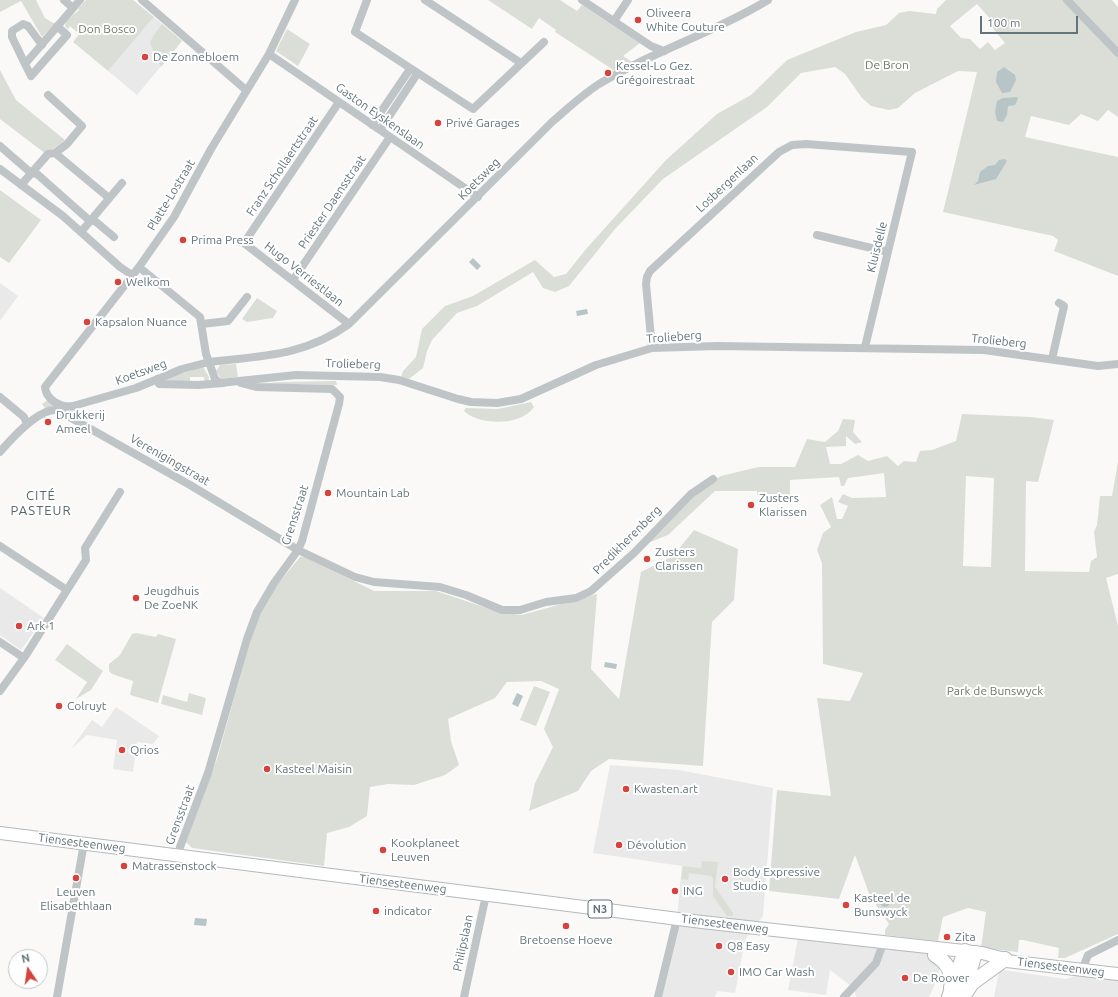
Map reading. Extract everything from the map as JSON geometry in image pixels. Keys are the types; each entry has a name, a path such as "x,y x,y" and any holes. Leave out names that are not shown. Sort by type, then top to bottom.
{"highway":[{"path":"936,955 945,962 956,997"},
{"path":"956,997 969,955"},
{"path":"956,997 972,983 1005,960"}],"main road":[{"name":"Tiensesteenweg","path":"0,833 179,857 807,934 1118,974"},
{"name":"Tiensesteenweg","path":"807,934 838,944 936,955 969,955"}],"street":[{"path":"64,0 73,8"},
{"path":"25,64 80,0"},
{"path":"142,0 246,90"},
{"name":"Platte-Lostraat","path":"45,387 139,267 174,217 246,90 269,54 295,0"},
{"path":"366,0 354,32 473,109 544,42"},
{"path":"424,0 521,63"},
{"path":"582,0 651,46 664,51"},
{"path":"614,21 628,0"},
{"name":"Koetsweg","path":"45,387 46,394 49,399 65,406 80,404 136,388 182,369 209,362 300,349 326,339 348,324 478,197 552,122 585,94 629,68 720,27 768,0"},
{"path":"1067,0 1118,53"},
{"path":"42,45 28,26 23,24 12,30 12,37 31,76 67,35 57,26"},
{"name":"Gaston Eyskenslaan","path":"269,54 478,197"},
{"path":"372,125 410,69"},
{"path":"380,130 417,74"},
{"path":"21,185 48,154 55,153 67,144 82,126 48,95"},
{"name":"Franz Schollaertstraat","path":"244,243 339,102"},
{"name":"Priester Daensstraat","path":"293,280 390,137"},
{"name":"Losbergenlaan","path":"652,348 646,284 650,270 778,152 792,145 806,144 912,152"},
{"path":"0,146 31,173 37,174 90,221 95,222 114,237"},
{"name":"Kluisdelle","path":"865,348 912,152"},
{"path":"55,153 110,198"},
{"path":"0,169 81,232 120,267 132,275"},
{"path":"81,232 122,183"},
{"path":"817,235 888,252"},
{"name":"Hugo Verriestlaan","path":"244,243 348,324"},
{"path":"139,267 196,312 200,317 206,354 212,374 220,383"},
{"path":"202,324 228,321 247,297"},
{"path":"1052,359 1064,306 1059,303"},
{"name":"Trolieberg","path":"220,383 296,375 380,377 399,380 471,402 497,403 521,399 596,365 652,348 717,346 766,348 984,350 1098,366 1118,364"},
{"name":"Grensstraat","path":"157,379 159,384 212,385 220,383 246,383 256,387 327,388 332,389 340,397 298,550 274,583 257,612 247,639 208,773 180,847 179,857"},
{"path":"0,397 26,421 0,452"},
{"path":"80,404 78,417 81,423"},
{"name":"Verenigingstraat","path":"26,421 52,409 58,410 298,550"},
{"name":"Predikherenberg","path":"298,550 355,577 374,582 440,587 466,595 502,610 520,610 546,602 576,598 591,591 634,553 691,494 713,479"},
{"path":"0,691 24,658 86,560 85,548 120,492"},
{"path":"0,546 67,590"},
{"path":"0,642 24,658"},
{"path":"57,997 84,844"},
{"name":"Philipslaan","path":"464,997 486,895"},
{"path":"658,997 677,919"},
{"path":"1082,970 1088,955 1118,940"},
{"path":"844,997 876,963 881,949"}],"shaded area":[{"name":"De Zonnebloem","path":"154,17 182,41 137,95 108,71"},
{"path":"1004,67 1015,75 1016,80 1010,92 1002,93 996,82 997,72"},
{"path":"1017,97 1018,99 1015,105 1008,106 1007,115 1003,122 997,121 995,112 997,101 1003,98"},
{"path":"1005,159 1007,161 996,179 974,185 978,181 980,172 988,166 995,165 999,160"},
{"path":"473,258 481,266 477,270 469,262"},
{"path":"0,283 18,296 0,321"},
{"path":"587,309 588,314 577,316 576,311"},
{"name":"Ark 1","path":"0,588 44,618 21,650 0,635"},
{"path":"605,662 617,664 616,669 604,667"},
{"path":"517,693 523,696 518,707 512,704"},
{"path":"116,707 159,736 153,744 137,742 133,772 113,769 117,740 87,735 71,749 92,720 102,727"},
{"path":"610,765 679,770 773,788 763,916 745,940 735,993 717,991 715,997 660,997 677,919 682,866 593,853"},
{"path":"883,897 887,897 890,902 887,907 883,907 880,904 880,900"},
{"path":"195,918 207,919 206,926 194,925"},
{"path":"799,933 942,949 938,978 929,997 856,997 854,988 830,970 826,995 788,990"},
{"path":"1003,970 1066,979 1079,975 1118,974 1118,997 994,997 999,971"}],"green space":[{"path":"0,0 36,0 45,18 55,24 42,37 21,1 0,12"},
{"name":"Don Bosco","path":"86,0 133,0 154,17 108,71 73,42 79,34 70,26 68,29 65,26 68,19 79,10 78,9"},
{"path":"488,0 560,0 577,11 582,5 640,43 623,56 632,62 615,71 555,32 556,30 539,18 532,29"},
{"name":"De Bron","path":"946,0 1112,0 1118,7 1118,117 1108,110 1098,121 1081,114 1069,125 1031,116 1025,137 1118,157 1118,276 1054,251 1058,240 1053,236 943,212 977,72 958,71 915,93 898,108 889,110 871,106 862,98 845,74 835,67 801,73 767,107 663,179 615,229 569,286 555,292 543,288 533,272 477,306 457,313 432,340 427,351 423,368 409,379 401,377 403,371 416,357 422,329 445,306 473,296 535,260 554,277 566,274 586,249 666,160 717,114 751,95 787,60 856,32 886,25 899,13 909,11 936,14 937,9","holes":["977,4 993,22 990,25 1005,43 995,50 988,42 980,49 970,39 961,38 950,26"]},
{"path":"162,24 182,41 161,67 150,43"},
{"path":"287,29 310,44 298,66 276,51"},
{"path":"0,70 16,100 65,140 46,154 0,119"},
{"path":"0,190 41,220 9,263 0,257"},
{"path":"257,298 277,311 273,318 247,322 242,319"},
{"path":"236,364 238,377 221,379 216,371 220,365"},
{"path":"203,367 209,377 208,382 205,383 204,377 190,377 190,383 160,380"},
{"path":"336,381 337,385 261,384 280,382"},
{"path":"49,399 65,406 80,404 78,417 81,423 57,410 47,411 42,404"},
{"path":"531,402 534,407 528,413 511,421 500,422 480,419 471,416 464,411 466,408 498,409"},
{"name":"Park de Bunswyck","path":"962,414 1031,417 1054,420 1038,482 1026,481 1025,571 1089,572 1091,561 1097,557 1094,532 1097,525 1100,496 1112,496 1118,462 1118,574 1106,578 1118,626 1118,934 1065,958 1058,958 1059,948 1023,940 1019,940 1018,952 981,948 986,912 968,908 943,917 938,941 885,935 885,930 889,924 870,896 855,855 839,899 769,891 777,790 831,796 817,698 850,701 863,673 823,664 822,563 817,550 823,533 831,527 820,505 832,497 837,519 842,519 848,506 838,502 843,494 852,498 886,497 884,473 848,478 844,486 841,486 839,477 790,480 790,499 769,500 768,495 757,495 757,491 715,491 668,535 648,543 704,485 721,476 758,467 795,467 807,439 825,442 838,431 843,419 855,420 853,432 862,442 855,444 846,436 846,446 826,447 830,464 841,464 858,455 868,461 887,456 898,466 904,461 916,462 920,451 932,450 956,441","holes":["966,476 994,478 991,567 963,566"]},
{"path":"694,530 738,549 734,600 712,622 703,766 609,759 591,771 578,791 529,811 535,783 553,747 544,729 559,689 541,681 507,682 495,698 448,719 451,741 459,765 445,775 414,785 388,784 370,787 367,816 349,827 327,833 324,866 192,848 186,842 217,759 251,638 260,613 272,591 300,557 305,557 374,591 436,591 499,612 522,615 597,594 591,669 619,699 641,572 673,556"},
{"path":"136,633 156,637 158,634 176,639 158,703 130,695 133,681 112,674 109,671 109,664 120,655 132,634"},
{"path":"67,644 103,671 91,690 76,699 87,682 55,660"},
{"path":"534,686 550,692 536,726 520,720"},
{"path":"189,693 206,698 202,715 161,704 163,695 187,702"},
{"path":"702,861 718,862 715,887 733,913 733,916 727,916 713,896 713,879 711,876 689,873 688,880 681,879 683,866 706,869 701,868"}],"place":[{"name":"Oliveera White Couture","path":"638,20"},
{"name":"De Zonnebloem","path":"145,57"},
{"name":"Kessel-Lo Gez. Grégoirestraat","path":"608,73"},
{"name":"Privé Garages","path":"438,123"},
{"name":"Prima Press","path":"183,240"},
{"name":"Welkom","path":"118,282"},
{"name":"Kapsalon Nuance","path":"87,322"},
{"name":"Drukkerij Ameel","path":"48,422"},
{"name":"Mountain Lab","path":"328,493"},
{"name":"Zusters Klarissen","path":"751,505"},
{"name":"Zusters Clarissen","path":"647,559"},
{"name":"Jeugdhuis De ZoeNK","path":"136,598"},
{"name":"Ark 1","path":"19,626"},
{"name":"Colruyt","path":"59,706"},
{"name":"Qrios","path":"122,750"},
{"name":"Kasteel Maisin","path":"267,769"},
{"name":"Kwasten.art","path":"626,789"},
{"name":"Dévolution","path":"619,845"},
{"name":"Kookplaneet Leuven","path":"383,850"},
{"name":"Matrassenstock","path":"124,866"},
{"name":"Leuven Elisabethlaan","path":"76,878"},
{"name":"Body Expressive Studio","path":"725,879"},
{"name":"ING","path":"675,891"},
{"name":"Kasteel de Bunswyck","path":"846,905"},
{"name":"indicator","path":"376,911"},
{"name":"Bretoense Hoeve","path":"566,926"},
{"name":"Zita","path":"947,937"},
{"name":"Q8 Easy","path":"719,946"},
{"name":"IMO Car Wash","path":"731,972"},
{"name":"De Roover","path":"905,978"}],"district":[{"name":"CITÉ PASTEUR","path":"41,504"}]}
